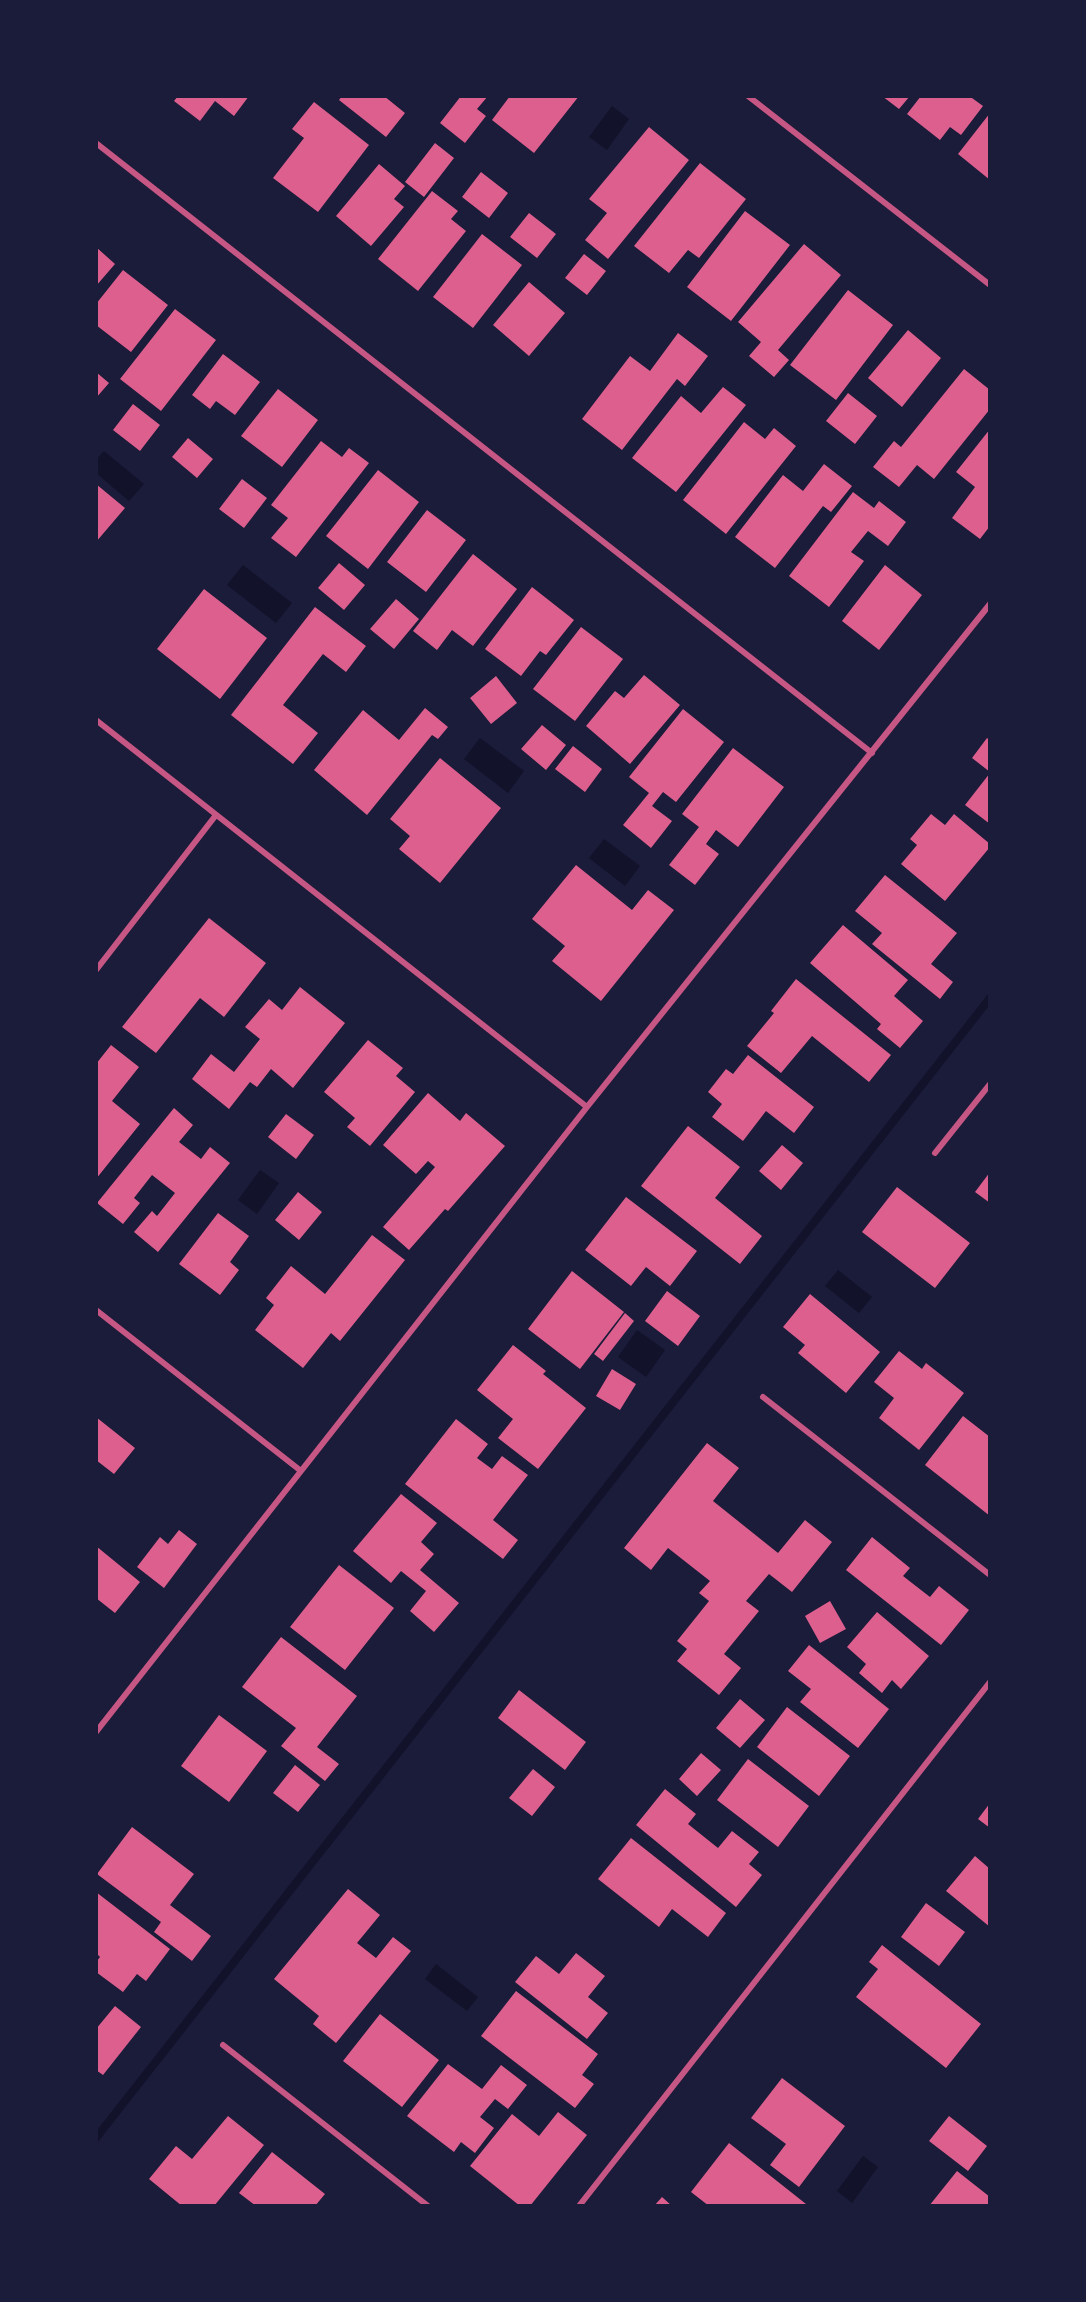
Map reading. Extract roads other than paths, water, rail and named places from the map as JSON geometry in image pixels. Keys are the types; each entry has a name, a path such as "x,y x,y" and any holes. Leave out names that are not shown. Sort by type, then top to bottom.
{"street":[{"path":"748,96 990,285"},
{"path":"96,143 872,753"},
{"path":"96,1732 588,1107 990,604"},
{"path":"96,720 588,1107"},
{"path":"96,970 216,815"},
{"path":"935,1153 990,1084"},
{"path":"96,1310 301,1471"},
{"path":"763,1397 990,1575"},
{"path":"579,2206 990,1682"},
{"path":"223,2045 428,2206"}],"waterway":[{"path":"96,2138 990,998"}]}
